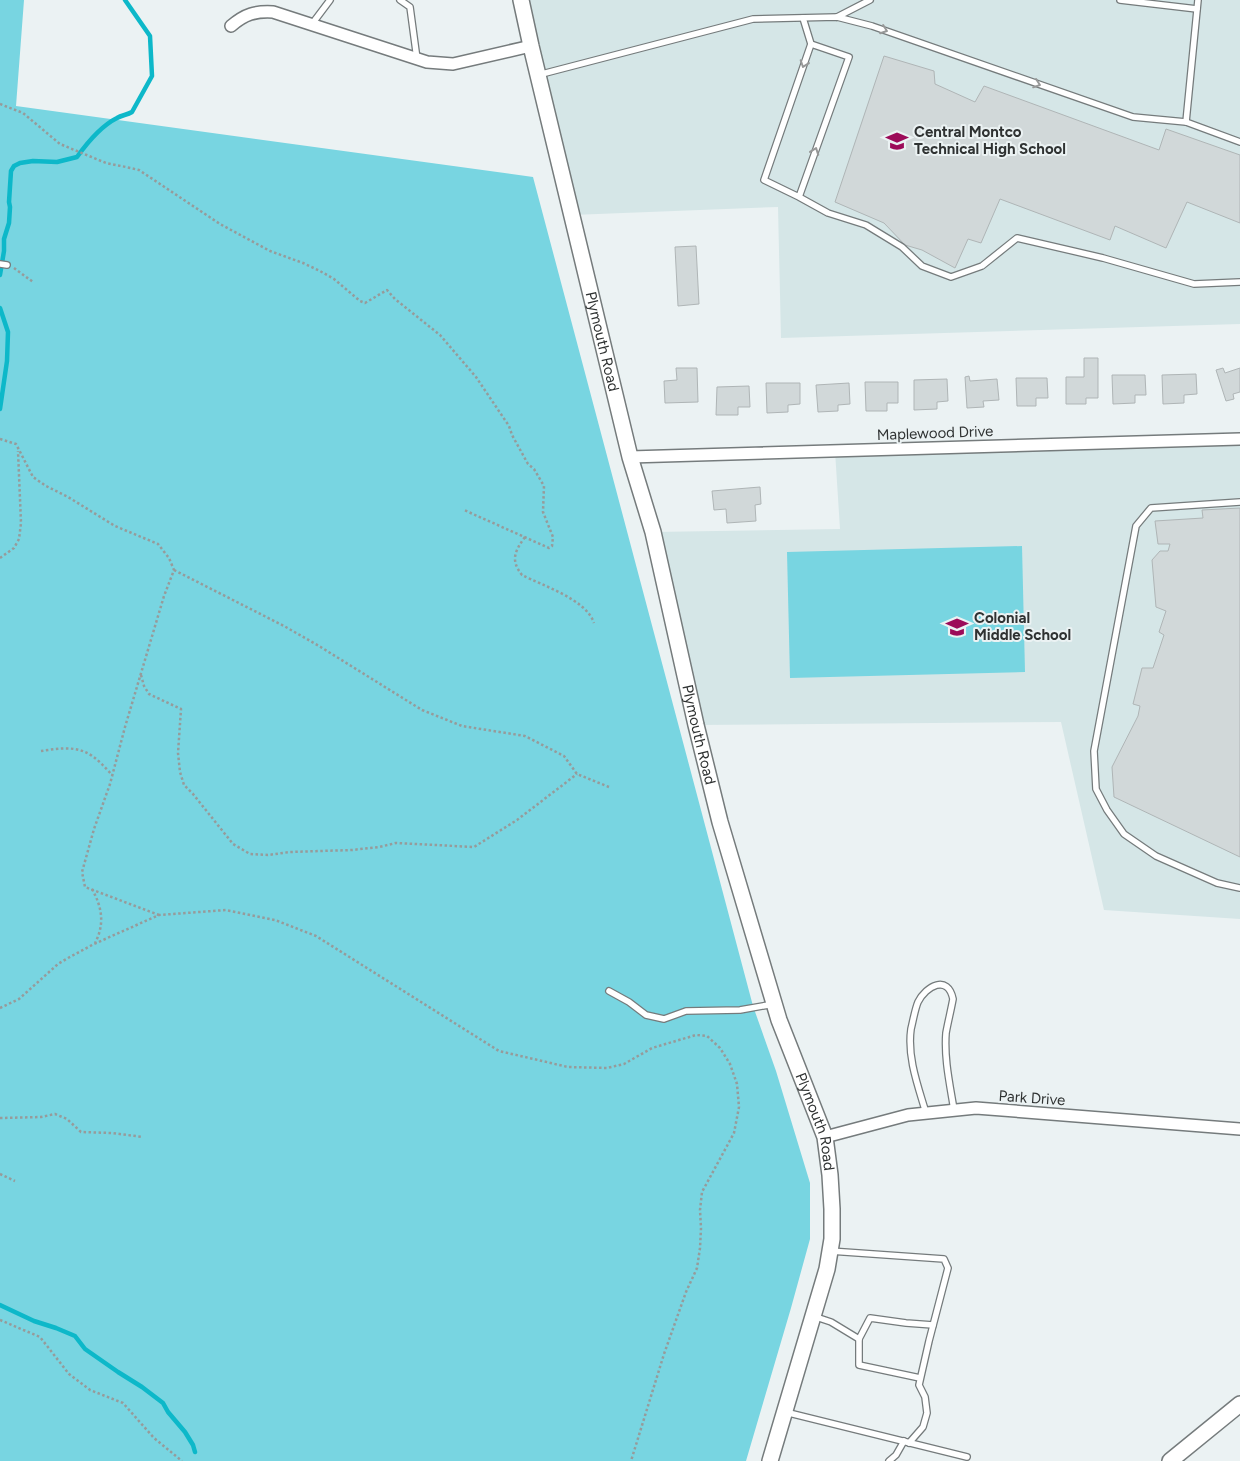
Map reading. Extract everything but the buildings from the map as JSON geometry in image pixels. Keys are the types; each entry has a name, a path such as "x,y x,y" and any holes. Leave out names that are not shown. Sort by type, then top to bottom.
{"street":[{"name":"Plymouth Road","path":"521,0 630,457 653,532 720,822 779,1020 825,1137 832,1209 832,1239 827,1269 770,1461"},
{"path":"231,26 241,17 258,12 274,12 427,62 453,64 531,46"},
{"name":"Maplewood Drive","path":"630,457 1240,439"},
{"name":"Park Drive","path":"825,1137 908,1115 976,1108 1240,1129"},
{"path":"1170,1461 1240,1404"}],"lane":[{"path":"312,25 330,0"},
{"path":"400,0 410,7 417,59"},
{"path":"837,16 870,0"},
{"path":"1120,0 1197,9"},
{"path":"1186,122 1198,0"},
{"path":"538,75 753,19 837,16 872,26 1133,117 1186,122 1240,142"},
{"path":"802,18 811,44 764,180 828,213 866,226 902,247 922,266 951,277 982,266 1017,238 1103,258 1194,284 1240,282"},
{"path":"799,197 850,57 811,44"},
{"path":"0,264 7,265"},
{"path":"1240,502 1151,508 1136,526 1094,751 1096,789 1107,810 1124,834 1156,856 1217,883 1240,888"},
{"path":"926,1113 916,1078 911,1050 911,1029 918,1002 925,992 933,986 940,984 949,989 953,999 946,1033 946,1050 947,1070 954,1110"},
{"path":"609,991 629,1002 646,1015 664,1019 686,1011 740,1010 774,1004"},
{"path":"830,1251 944,1259 948,1268 920,1378 919,1385 925,1397 927,1412 923,1426 889,1461"},
{"path":"813,1316 831,1322 859,1339"},
{"path":"920,1378 859,1366 859,1339 870,1318 906,1323 933,1324"},
{"path":"785,1412 967,1457"}],"path":[{"path":"0,104 23,113 55,141 85,156 138,170 220,224 270,251 304,263 334,279 360,301 365,303 387,290 395,299 440,335 476,377 509,426 528,464 534,469 544,486 543,512 553,537 552,546 549,548 464,510"},
{"path":"7,265 17,269 33,282"},
{"path":"1,439 16,444 33,477 46,486 68,497 115,526 158,544 169,558 174,570 293,631 422,710 462,726 525,736 564,756 577,774 610,787"},
{"path":"0,558 14,548 19,539 21,523 18,450"},
{"path":"525,537 515,553 514,561 517,569 522,575 566,596 585,608 594,623"},
{"path":"159,914 85,887 82,872 164,596 174,570"},
{"path":"141,673 144,686 149,694 180,709 181,726 178,753 180,772 184,785 233,844 250,854 268,855 290,852 352,850 396,843 474,847 517,820 577,774"},
{"path":"41,751 73,749 85,752 102,764 112,775"},
{"path":"92,889 101,910 100,933 94,944"},
{"path":"0,1008 19,999 58,964 94,944 159,914 226,910 275,920 316,936 499,1050 568,1067 607,1068 624,1064 652,1048 696,1035 707,1036 720,1048 730,1064 737,1084 739,1107 734,1133 702,1192 700,1248 697,1268 686,1292 664,1354 631,1461"},
{"path":"0,1118 41,1117 55,1114 67,1119 81,1132 143,1137"},
{"path":"0,1174 16,1181"},
{"path":"0,1320 40,1337 69,1374 90,1390 124,1403 154,1438 182,1461"}],"shaded area":[{"path":"0,0 24,0 16,106 533,177 753,1006 776,1071 810,1183 810,1239 746,1461 0,1461"},
{"name":"Central Montco Technical High School","path":"521,0 1240,0 1240,324 781,338 778,207 572,215"},
{"name":"Colonial Middle School","path":"1240,439 1240,919 1104,910 1061,722 696,725 653,532 840,529 835,451"},
{"path":"1022,546 1025,672 790,678 787,552"}],"waterway":[{"path":"0,275 4,239 9,223 11,171 14,166 33,161 57,162 77,157 100,130 111,121 132,112 152,76 150,36 125,0"},
{"path":"0,308 8,332 7,361 0,409"},
{"path":"0,1305 34,1321 75,1336 85,1349 163,1403 185,1432 195,1452"}],"place":[{"name":"Central Montco Technical High School","path":"897,141"},
{"name":"Colonial Middle School","path":"957,627"}]}
